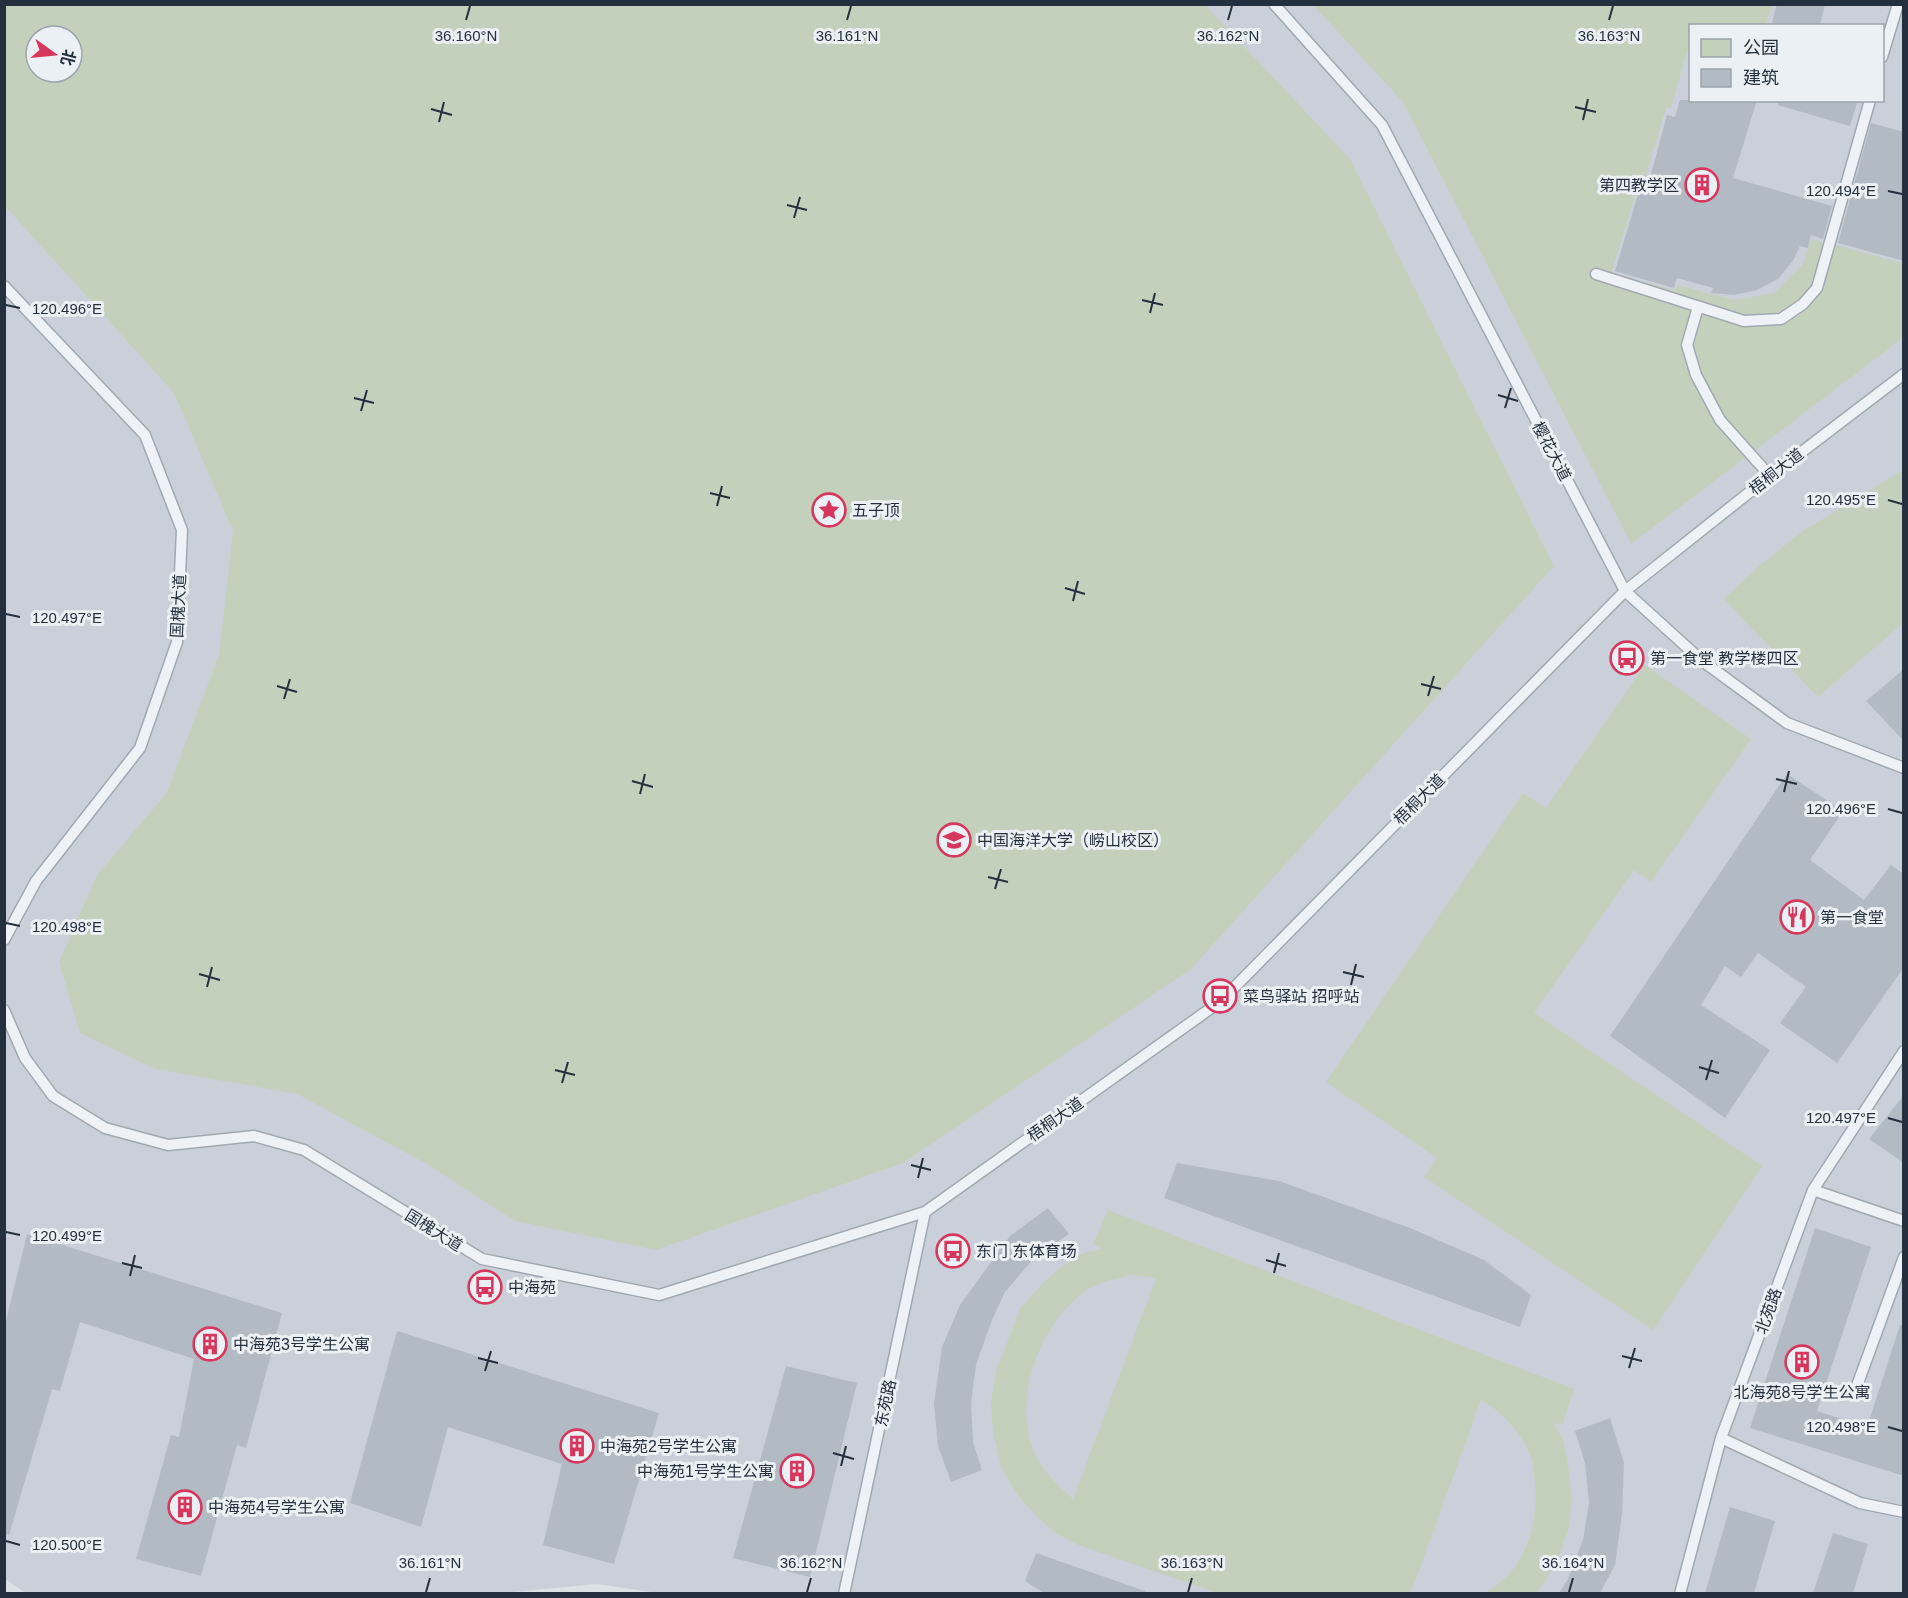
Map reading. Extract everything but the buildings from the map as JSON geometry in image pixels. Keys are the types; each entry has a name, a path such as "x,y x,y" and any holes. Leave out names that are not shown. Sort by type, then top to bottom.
{"lane":[{"name":"樱花大道","path":"1275,4 1382,125 1625,591 1701,660 1787,723 1904,768"},
{"path":"1884,50 1898,4"},
{"path":"1596,274 1744,321 1781,319 1803,304 1817,288 1869,102"},
{"name":"国槐大道","path":"4,286 145,435 182,530 177,642 140,748 36,881 4,940"},
{"path":"1698,307 1687,345 1696,375 1720,420 1770,476"},
{"name":"梧桐大道","path":"925,1212 1221,1001 1625,591 1904,374"},
{"name":"国槐大道","path":"4,1011 25,1058 53,1096 105,1128 168,1145 254,1136 304,1150 482,1259 659,1295 925,1212"},
{"name":"北苑路","path":"1680,1593 1721,1438 1813,1190 1904,1051"},
{"path":"1813,1190 1904,1221"},
{"name":"东苑路","path":"844,1593 925,1212"},
{"path":"1854,1394 1904,1257"},
{"path":"1721,1438 1860,1503 1904,1512"}],"shaded area":[{"name":"中国海洋大学（崂山校区）","path":"4,5 1903,5 1903,1593 665,1594 597,1584 491,1594 27,1594 5,1579"}],"green space":[{"path":"4,5 1205,5 1350,159 1554,566 1191,969 903,1163 656,1250 515,1221 425,1163 297,1094 155,1069 80,1033 59,962 97,875 166,794 219,655 233,531 174,393 5,206"},
{"path":"1313,5 1772,5 1766,24 1689,24 1689,45 1671,108 1666,108 1643,184 1639,183 1611,273 1676,291 1677,285 1734,300 1775,293 1802,265 1811,239 1903,263 1903,338 1631,544 1403,102"},
{"path":"1903,470 1903,623 1818,697 1724,599 1760,565 1803,531"},
{"path":"1645,665 1751,739 1651,882 1634,870 1534,1013 1762,1166 1653,1330 1424,1177 1437,1158 1326,1082 1523,793 1546,808"},
{"path":"1108,1210 1574,1389 1562,1425 1554,1423 1562,1438 1566,1454 1570,1484 1570,1518 1556,1563 1537,1593 1486,1593 1510,1573 1518,1563 1530,1534 1536,1496 1534,1470 1523,1441 1504,1417 1481,1400 1411,1593 1217,1593 1078,1545 1056,1533 1036,1516 1017,1494 1001,1467 993,1432 991,1402 997,1368 1020,1309 1061,1267 1083,1253 1103,1249 1093,1244","holes":["1132,1275 1156,1278 1073,1499 1044,1469 1029,1437 1026,1414 1033,1368 1053,1325 1084,1292 1101,1283"]}],"place":[{"name":"第四教学区","path":"1702,185"},
{"name":"五子顶","path":"829,510"},
{"name":"第一食堂 教学楼四区","path":"1627,658"},
{"name":"中国海洋大学（崂山校区）","path":"954,840"},
{"name":"第一食堂","path":"1797,917"},
{"name":"菜鸟驿站 招呼站","path":"1220,996"},
{"name":"东门 东体育场","path":"953,1251"},
{"name":"中海苑","path":"485,1287"},
{"name":"中海苑3号学生公寓","path":"210,1344"},
{"name":"北海苑8号学生公寓","path":"1802,1362"},
{"name":"中海苑2号学生公寓","path":"577,1446"},
{"name":"中海苑1号学生公寓","path":"797,1471"},
{"name":"中海苑4号学生公寓","path":"185,1507"}]}
